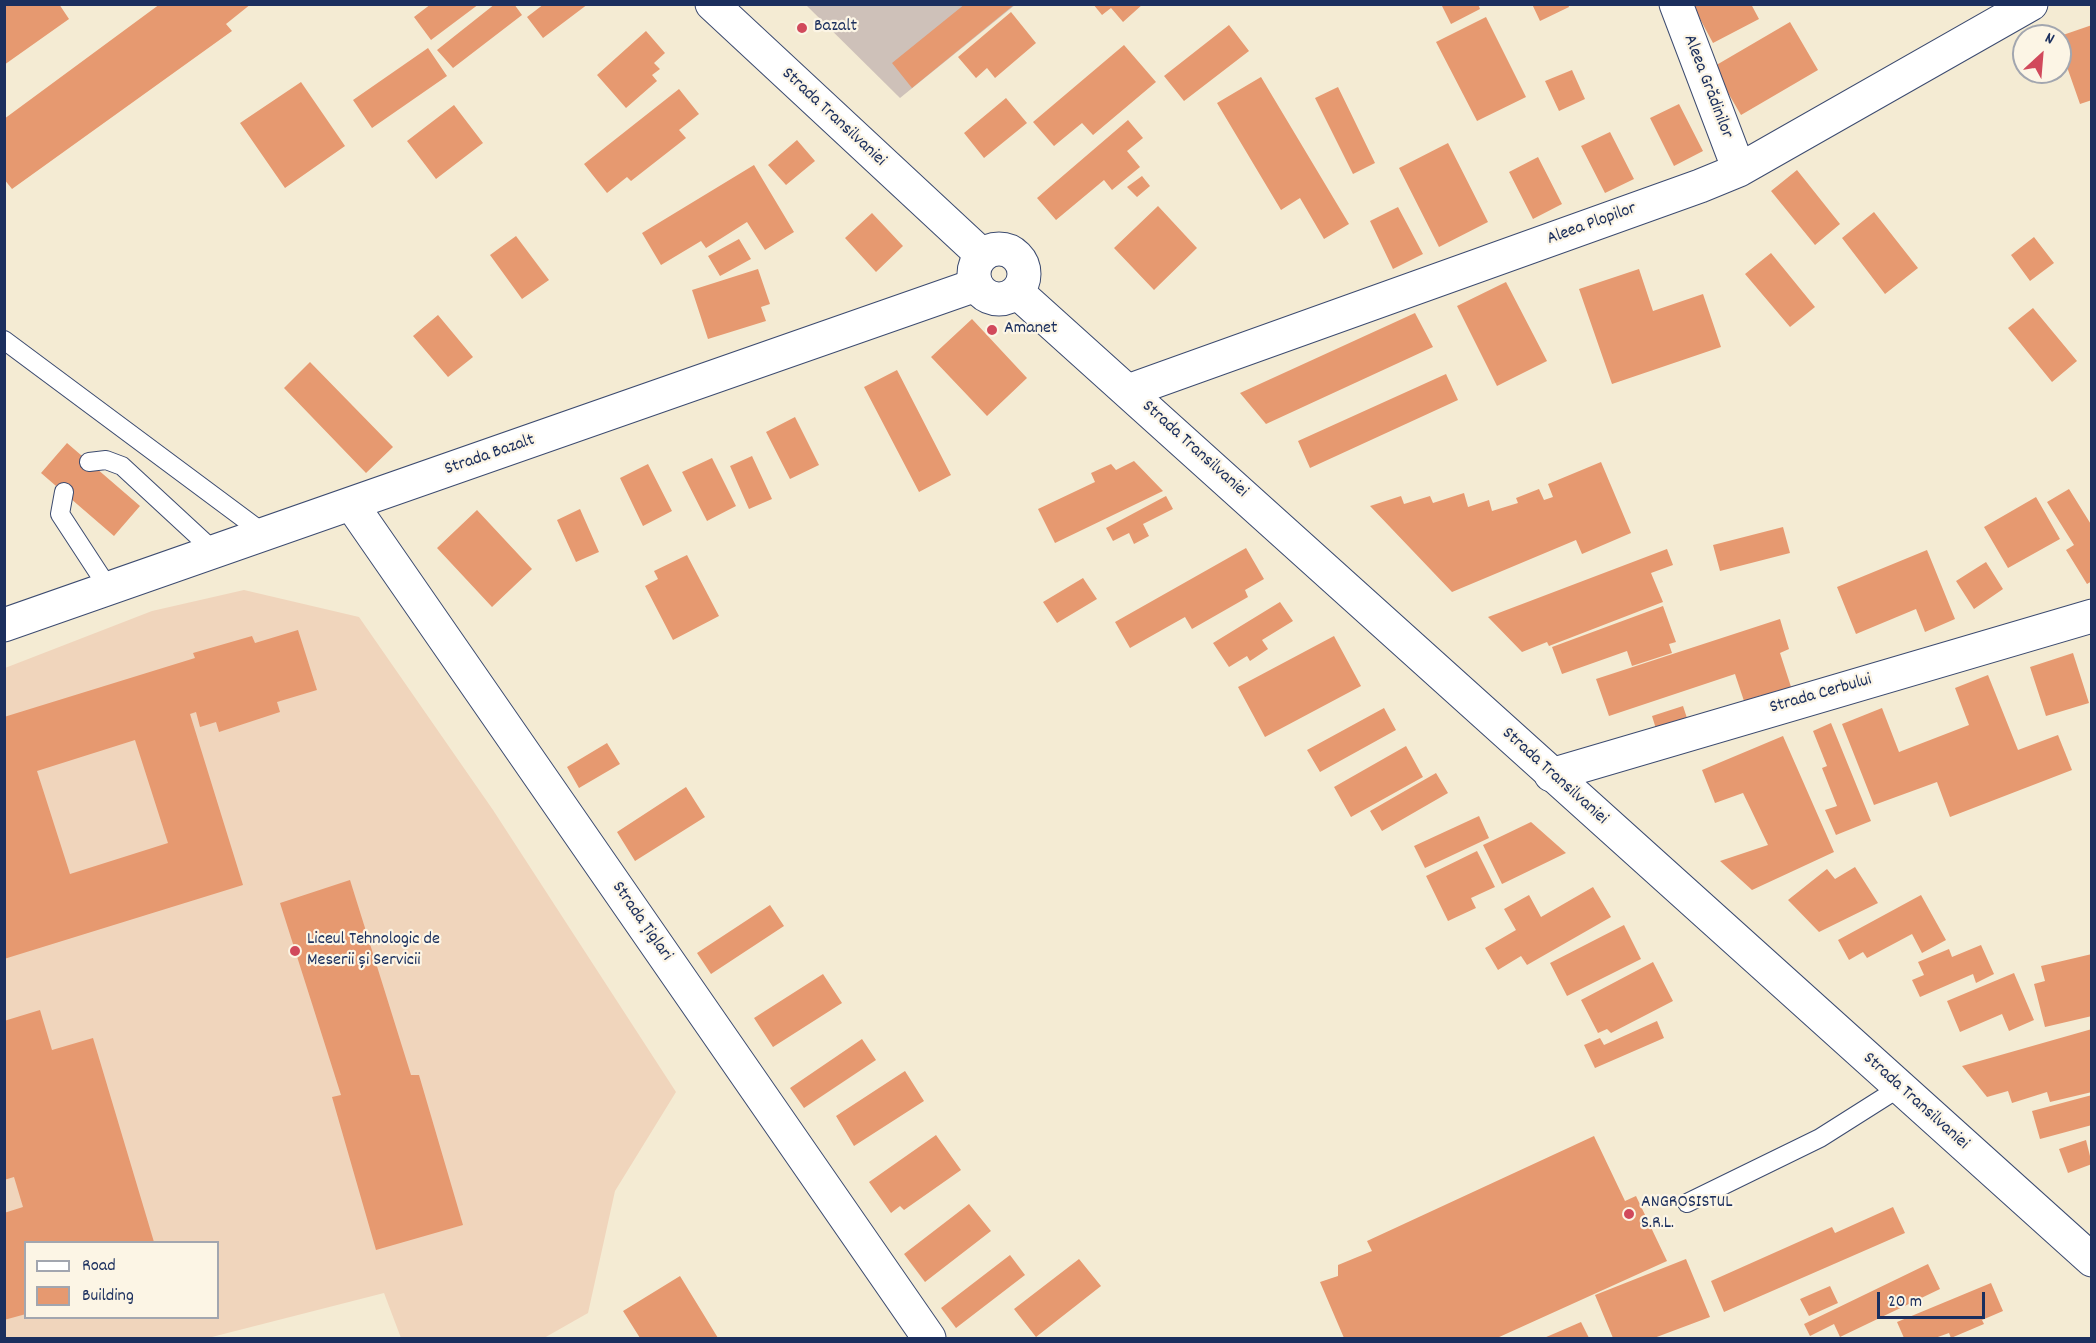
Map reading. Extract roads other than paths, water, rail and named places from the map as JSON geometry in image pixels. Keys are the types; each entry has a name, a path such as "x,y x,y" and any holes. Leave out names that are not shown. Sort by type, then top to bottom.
{"main road":[{"name":"Strada Transilvaniei","path":"712,4 979,270"},
{"name":"Aleea Grădinilor","path":"1676,4 1739,170"},
{"name":"Aleea Plopilor","path":"1128,391 1739,170 2031,4"},
{"path":"1006,249 1020,260 1024,276 1017,292 1003,299 995,299 980,292 979,270 989,250 1006,249"},
{"name":"Strada Bazalt","path":"4,625 352,505 979,270"},
{"name":"Strada Transilvaniei","path":"1017,292 2091,1260"},
{"name":"Strada Țiglari","path":"352,505 929,1338"},
{"name":"Strada Cerbului","path":"1551,775 2091,616"}],"lane":[{"path":"4,340 266,535"},
{"path":"89,462 106,460 122,466 215,552"},
{"path":"64,492 60,514 109,589"},
{"path":"1687,1203 1820,1138 1899,1088"}],"place":[{"name":"Bazalt","path":"802,28"},
{"name":"Amanet","path":"992,330"},
{"name":"Liceul Tehnologic de Meserii și Servicii","path":"295,951"},
{"name":"ANGROSISTUL S.R.L.","path":"1629,1214"}]}
